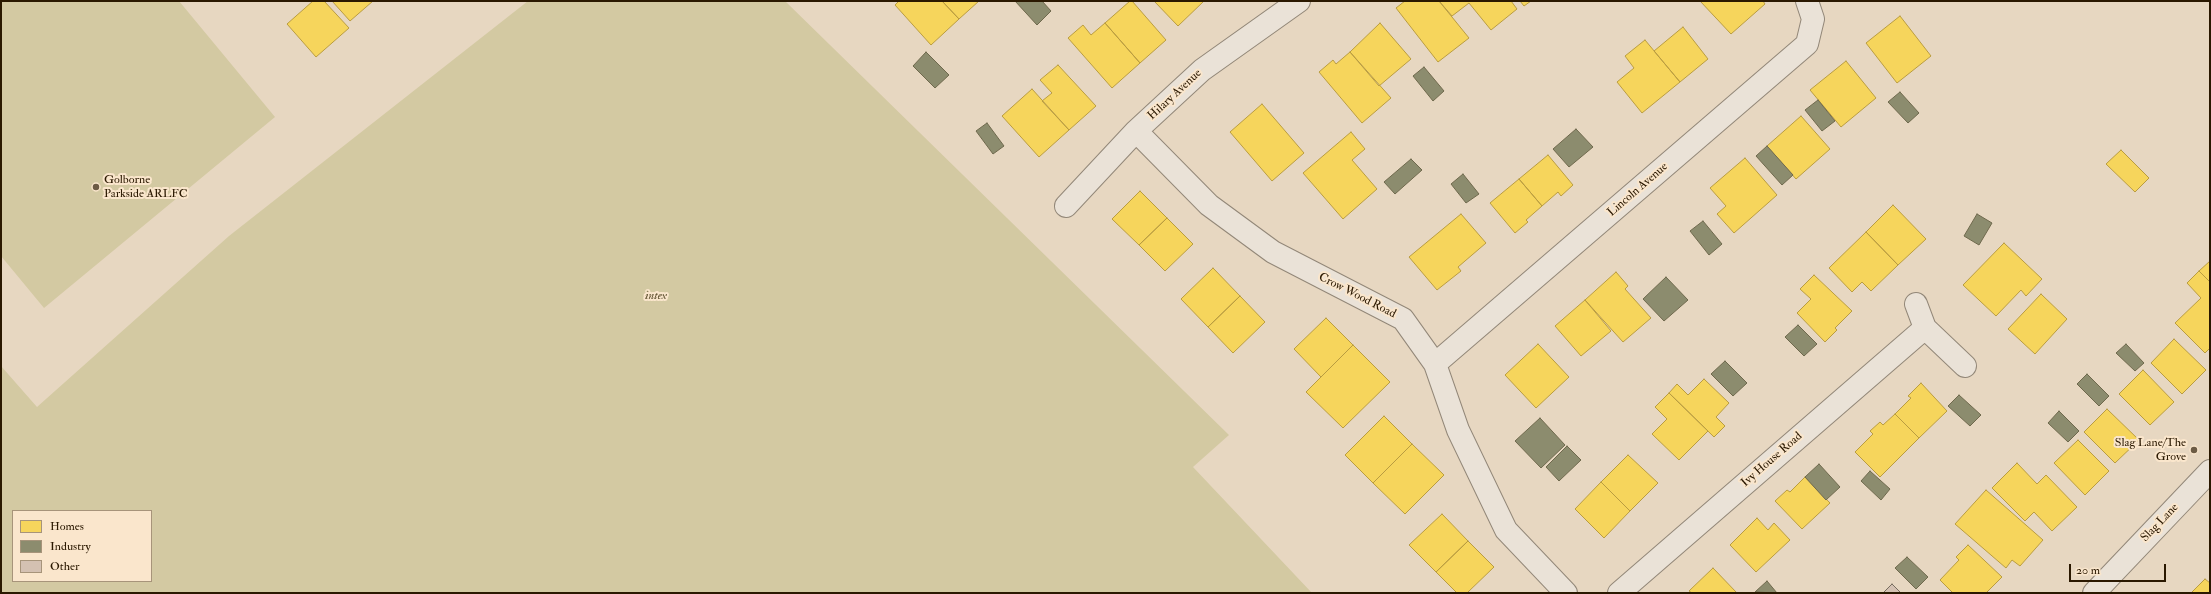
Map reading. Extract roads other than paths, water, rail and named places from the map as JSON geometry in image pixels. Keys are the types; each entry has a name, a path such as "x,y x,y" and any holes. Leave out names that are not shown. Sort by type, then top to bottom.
{"street":[{"name":"Hilary Avenue","path":"1066,206 1136,131 1202,70 1299,1"},
{"name":"Lincoln Avenue","path":"1435,364 1807,44 1813,19 1807,1"},
{"name":"Crow Wood Road","path":"1136,131 1209,205 1273,252 1403,319 1435,364 1458,430 1506,530 1566,593"},
{"path":"1916,304 1925,328 1965,366"},
{"name":"Ivy House Road","path":"1619,593 1925,328"},
{"name":"Slag Lane","path":"2094,593 2210,471"}],"place":[{"name":"Golborne Parkside ARLFC","path":"96,187"},
{"name":"Slag Lane/The Grove","path":"2194,450"}],"park label":[{"name":"intex","path":"656,296"}]}
